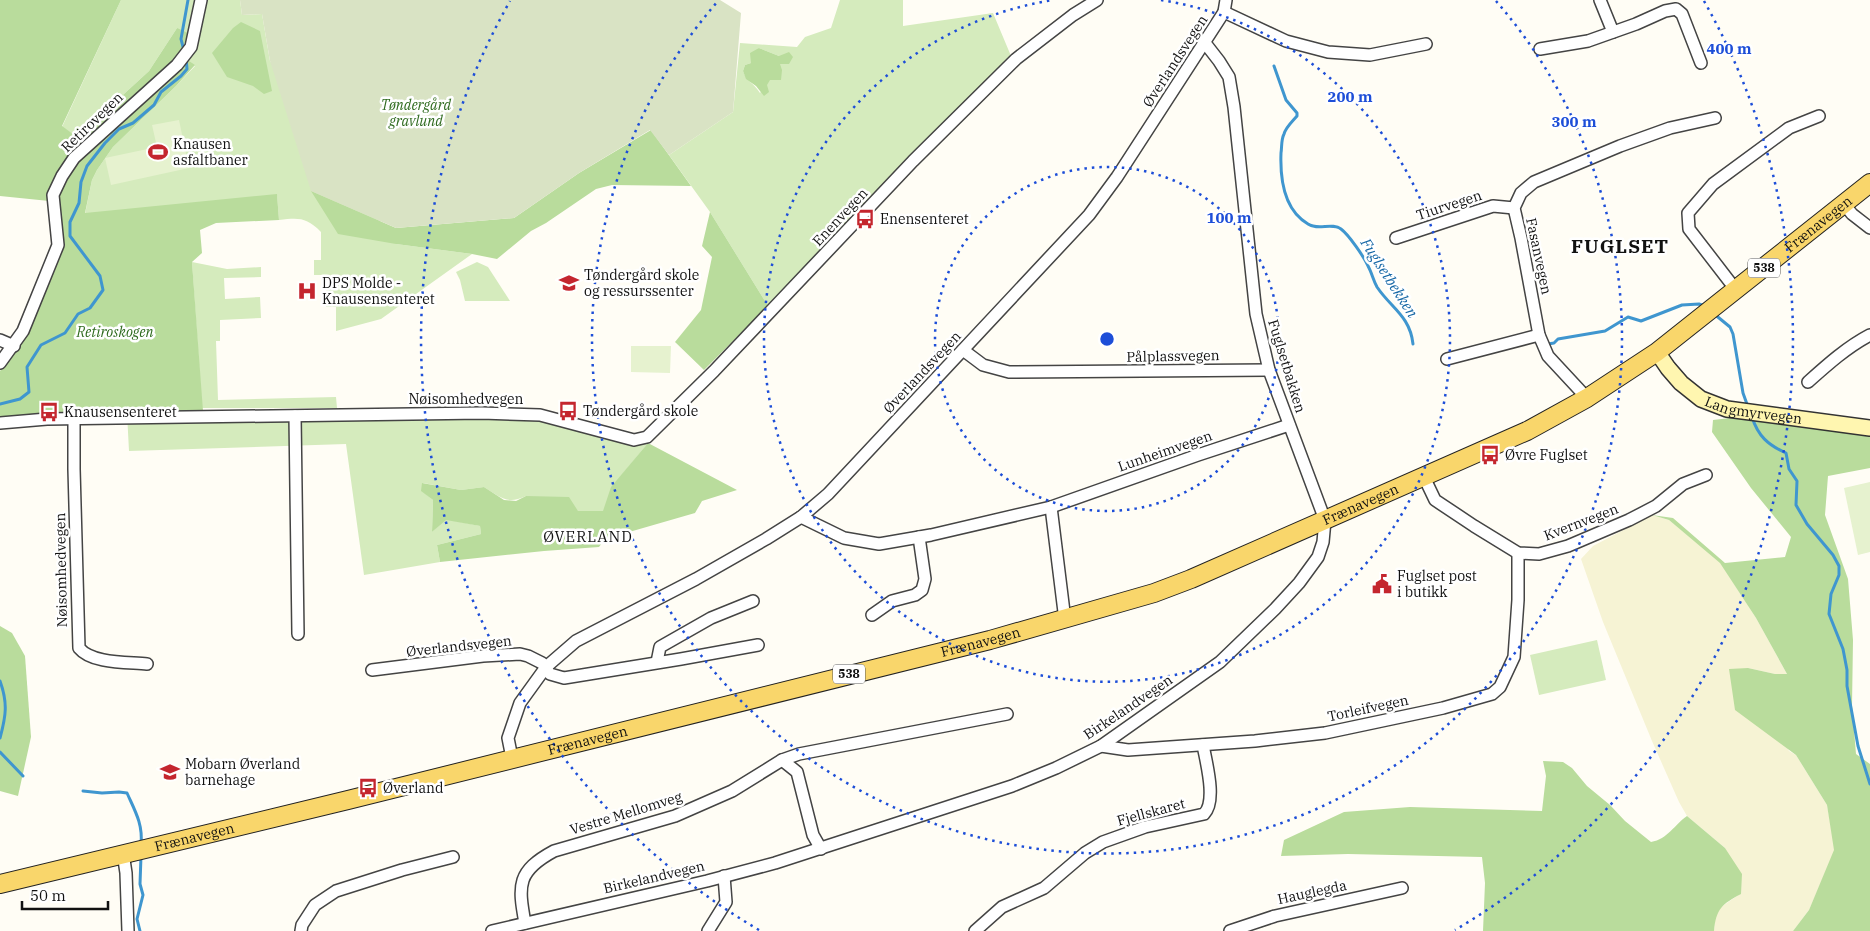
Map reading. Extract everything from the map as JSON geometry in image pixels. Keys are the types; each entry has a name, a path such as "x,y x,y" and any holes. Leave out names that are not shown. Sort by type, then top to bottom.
{"main road":[{"name":"Frænavegen","path":"0,884 338,802 1065,620 1154,593 1191,579 1527,431 1587,398 1657,352 1870,183"},
{"name":"Langmyrvegen","path":"1657,352 1681,383 1701,398 1727,409 1870,428"}],"street":[{"name":"Retirovegen","path":"0,363 23,331 58,245 53,195 62,176 74,158 177,65 191,47 201,0"},
{"name":"Enenvegen","path":"634,440 647,437 694,391 913,161 1016,59 1073,15 1097,0"},
{"name":"Øverlandsvegen","path":"512,758 508,738 520,703 546,667 576,641 696,579 766,539 801,517 828,494 1089,215 1117,177 1224,12 1226,0"},
{"path":"1600,0 1613,32"},
{"path":"1540,50 1588,41 1636,24 1665,11 1676,9 1682,14 1701,63"},
{"path":"1224,12 1286,41 1328,52 1370,56 1426,44"},
{"name":"Fuglsetbakken","path":"1204,43 1220,61 1229,77 1234,107 1256,314 1269,370 1326,520"},
{"path":"1736,290 1689,229 1688,213 1713,184 1789,128 1819,116"},
{"name":"Fasanvegen","path":"1587,398 1548,356 1539,335 1514,208 1521,193 1534,182 1620,146 1662,131 1715,118"},
{"path":"1844,204 1852,214 1870,228"},
{"name":"Tiurvegen","path":"1396,238 1493,206 1514,208"},
{"path":"1447,359 1539,335"},
{"path":"1808,382 1832,361 1870,335"},
{"path":"0,340 14,346"},
{"name":"Pålplassvegen","path":"963,350 983,365 1009,372 1269,370"},
{"name":"Nøisomhedvegen","path":"0,423 47,419 482,413 540,415 634,440"},
{"path":"295,416 298,634"},
{"name":"Nøisomhedvegen","path":"74,420 79,648 86,655 97,659 148,664"},
{"name":"Lunheimvegen","path":"801,517 844,538 879,544 920,537 1051,507 1198,454 1289,425"},
{"name":"Kvernvegen","path":"1424,477 1435,500 1518,552 1539,554 1568,546 1595,535 1656,506 1683,484 1706,475"},
{"path":"1051,507 1065,620"},
{"name":"Birkelandvegen","path":"492,931 724,876 821,849 1012,786 1102,746 1220,662 1275,610 1299,583 1318,557 1323,542 1326,520"},
{"path":"872,615 892,601 915,595 922,590 925,579 920,537"},
{"name":"Torleifvegen","path":"1102,746 1128,750 1255,741 1325,732 1442,708 1492,694 1500,687 1514,657 1518,600 1518,552"},
{"path":"657,662 660,646 711,618 753,601"},
{"path":"546,667 550,674 564,678 758,645"},
{"name":"Øverlandsvegen","path":"372,670 510,654 528,656 546,667"},
{"name":"Vestre Mellomveg","path":"525,923 521,893 523,880 528,868 540,858 554,851 675,816 732,791 782,760 799,754 1008,714"},
{"name":"Fjellskaret","path":"974,931 1002,908 1044,888 1085,853 1103,842 1145,826 1204,814 1210,804 1209,776 1203,745"},
{"path":"782,760 797,772 813,835 821,849"},
{"path":"123,853 126,873 128,931"},
{"path":"301,931 302,925 314,905 336,891 402,870 453,857"},
{"path":"708,931 726,902 724,876"},
{"name":"Hauglegda","path":"1230,931 1275,916 1402,888"},
{"path":"544,931 548,919"}],"shaded area":[{"path":"1652,515 1669,520 1720,562 1756,618 1787,674 1775,674 1748,668 1789,751 1796,755 1827,805 1835,850 1809,910 1793,931 1714,931 1715,916 1721,907 1740,894 1725,848 1687,816 1679,802 1603,622 1581,559 1593,546"}],"green space":[{"name":"Retiroskogen","path":"0,0 121,0 62,126 77,137 149,71 177,28 188,33 180,55 195,65 113,147 92,180 85,213 277,194 279,220 216,223 200,230 202,253 192,262 203,411 0,418 0,371 27,333 62,245 59,202 0,196"},
{"path":"121,0 240,0 242,15 262,14 270,61 396,244 472,254 381,319 336,331 336,307 326,307 326,275 314,275 314,260 321,260 321,232 306,221 279,220 277,195 85,214 92,180 113,147 195,66 180,55 177,28 149,71 77,137 62,127"},
{"name":"Tøndergård gravlund","path":"240,0 720,0 741,13 733,112 669,155 650,130 579,173 514,218 396,228 311,191 270,61 262,14 242,15"},
{"path":"840,0 903,0 903,26 993,13 1011,56 768,306 710,212 669,155 733,112 740,43 797,47 805,37 831,28","holes":["759,48 779,56 780,64 760,93 745,75 743,71 745,65 751,63"]},
{"path":"241,22 260,31 272,91 264,94 253,86 227,77 212,53 233,28"},
{"path":"759,48 779,56 789,52 793,57 789,64 780,64 782,70 781,80 770,80 767,85 769,92 764,96 756,86 746,79 743,71 745,65 751,63 750,53"},
{"name":"Knausen asfaltbaner","path":"179,120 189,168 111,185 105,158 157,147 152,125"},
{"path":"651,130 691,186 612,185 596,189 531,231 497,259 338,234 311,191 396,228 514,218 579,173"},
{"path":"710,212 768,306 704,370 675,342 701,310 712,257 702,246"},
{"path":"192,262 227,269 261,267 261,277 224,278 225,299 260,297 261,318 220,320 220,341 216,341 218,400 336,397 337,408 202,408"},
{"path":"477,262 488,267 510,301 465,301 456,272"},
{"path":"631,346 671,346 670,373 631,372"},
{"path":"542,410 640,435 648,443 612,487 604,511 578,511 526,496 514,500 504,499 484,487 461,490 423,483 422,491 433,500 432,532 446,519 480,526 481,534 437,545 440,562 364,575 346,444 129,451 127,413"},
{"path":"1773,413 1870,430 1870,468 1828,476 1825,515 1848,579 1853,640 1852,706 1856,754 1870,764 1870,931 1793,931 1809,910 1834,850 1827,805 1796,755 1735,710 1729,669 1748,668 1775,674 1787,674 1756,618 1720,563 1669,520 1652,515 1673,518 1725,563 1785,557 1791,537 1751,488 1712,432 1713,420"},
{"path":"648,443 737,490 702,501 695,513 605,539 599,547 440,562 437,545 481,534 480,526 446,520 432,532 433,500 421,491 422,483 461,490 484,487 504,500 516,501 526,496 569,497 578,511 603,511 611,487"},
{"path":"1870,482 1870,552 1858,555 1844,488"},
{"path":"0,626 12,633 25,656 31,737 18,796 0,791"},
{"path":"1597,640 1606,680 1539,695 1530,655"},
{"path":"1543,761 1563,762 1572,768 1587,786 1651,842 1662,838 1687,816 1725,848 1742,874 1741,894 1725,904 1718,912 1714,931 1483,931 1485,883 1482,857 1348,854 1281,856 1284,840 1344,812 1410,807 1542,811 1546,776"}],"waterway":[{"path":"184,51 181,39 188,0"},
{"path":"0,404 20,399 29,392 27,367 41,345 65,333 78,314 90,308 103,290 100,276 70,236 70,222 79,203 81,182 87,166 105,143 119,129 133,123 154,105 161,92 187,69 186,57"},
{"name":"Fuglsetbekken","path":"1274,66 1286,100 1297,113 1282,139 1281,173 1289,202 1300,218 1308,224 1316,227 1337,227 1348,236 1366,262 1377,287 1404,319 1411,334 1413,344"},
{"name":"Fuglsetbekken","path":"1548,344 1554,343 1558,339 1605,331 1628,317 1641,321 1682,305 1699,304 1705,306"},
{"name":"Fuglsetbekken","path":"1713,313 1730,327 1733,334 1743,393 1748,407"},
{"name":"Fuglsetbekken","path":"1752,417 1761,435 1774,447 1786,453 1789,469 1797,481 1796,505 1807,524 1833,555 1839,566 1839,575 1831,594 1829,614 1843,649 1847,670 1847,686 1858,746 1870,784"},
{"path":"0,681 5,709 0,738"},
{"path":"0,752 23,776"},
{"path":"83,791 127,793 140,824 141,844"},
{"path":"140,931 137,919 143,895 140,884 141,856"}],"place":[{"name":"Knausen asfaltbaner","path":"158,152"},
{"name":"Enensenteret","path":"865,219"},
{"name":"Tøndergård skole og ressurssenter","path":"569,283"},
{"name":"DPS Molde - Knausensenteret","path":"307,291"},
{"name":"Tøndergård skole","path":"568,411"},
{"name":"Knausensenteret","path":"49,412"},
{"name":"Øvre Fuglset","path":"1490,455"},
{"name":"Fuglset post i butikk","path":"1382,584"},
{"name":"Mobarn Øverland barnehage","path":"170,772"},
{"name":"Øverland","path":"368,788"}],"district":[{"name":"FUGLSET","path":"1620,246"},
{"name":"ØVERLAND","path":"588,537"}]}
